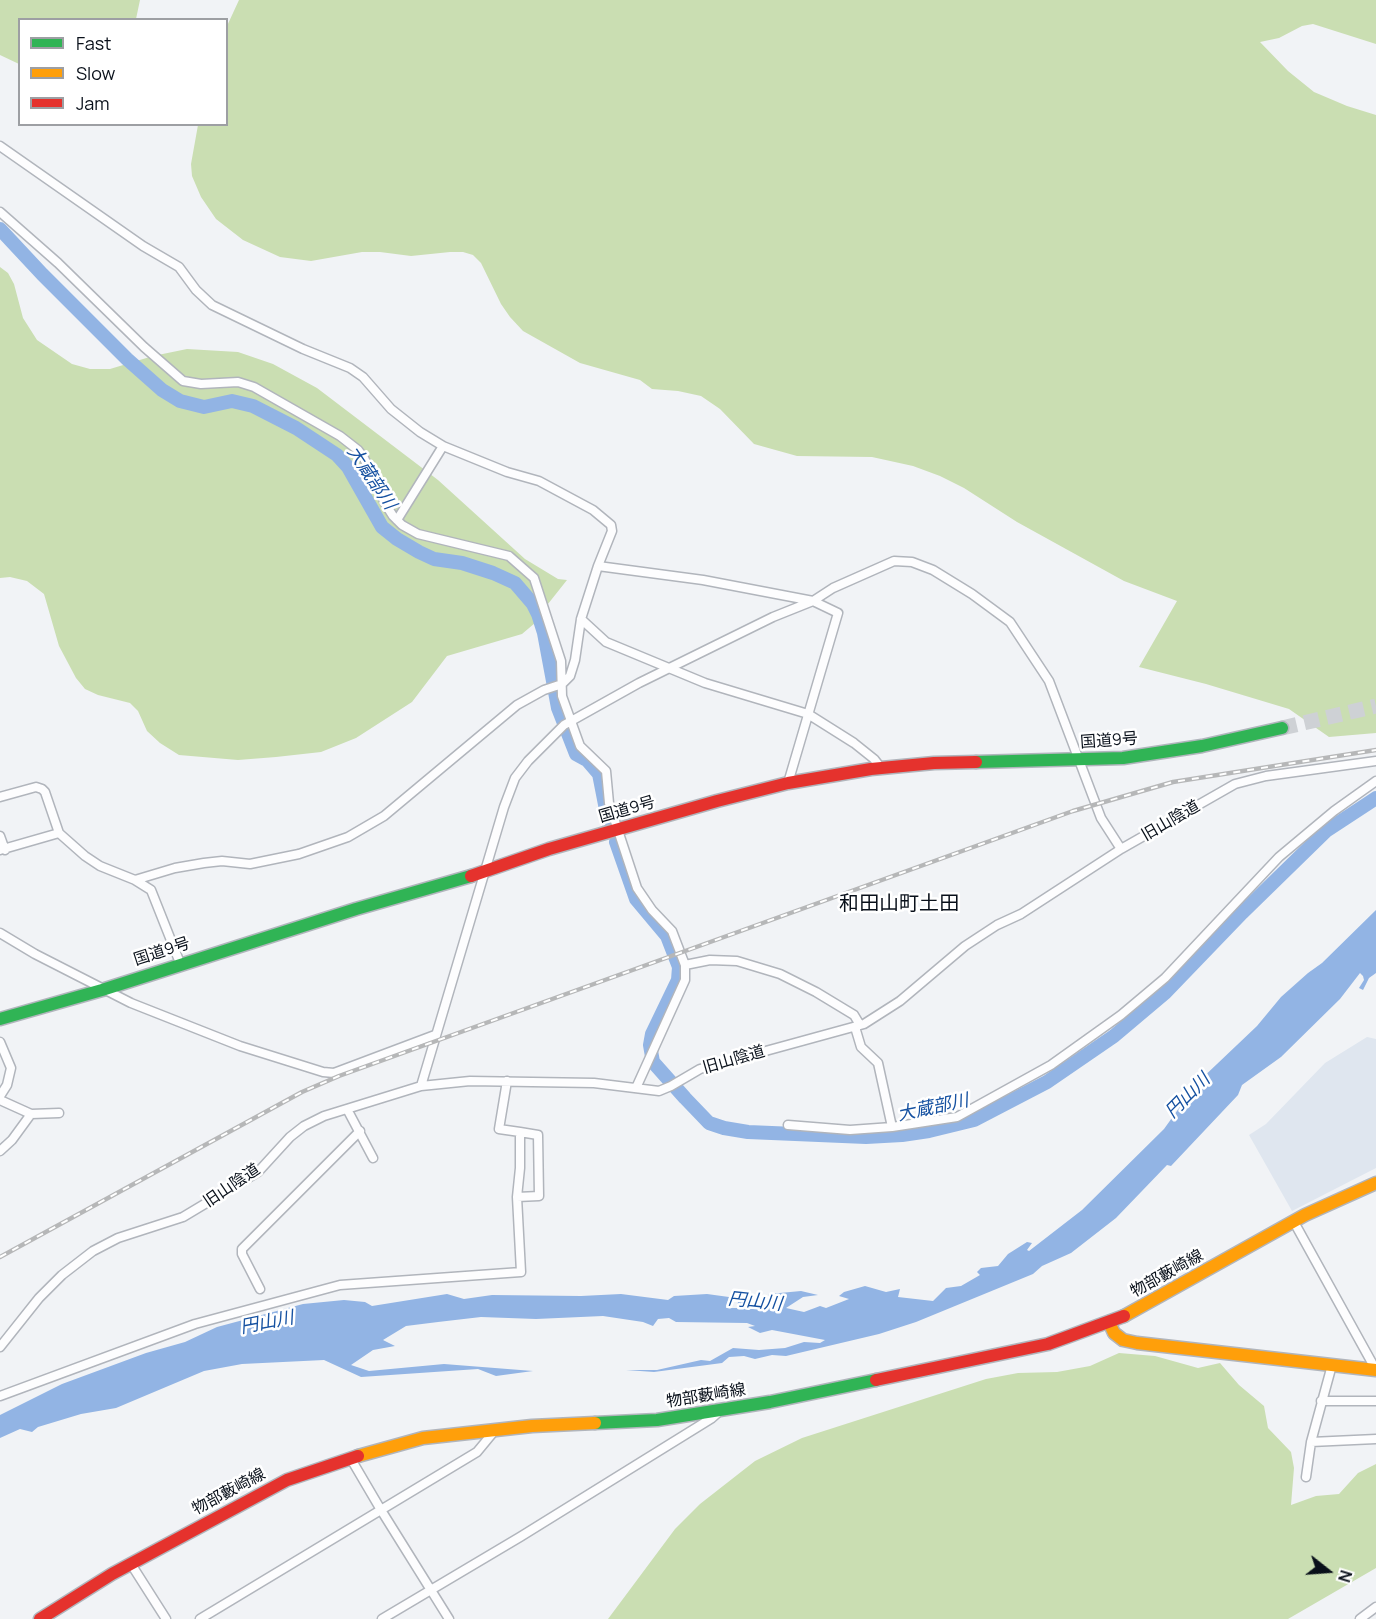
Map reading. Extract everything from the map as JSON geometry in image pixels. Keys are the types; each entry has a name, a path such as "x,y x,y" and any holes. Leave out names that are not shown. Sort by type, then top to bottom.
{"main road":[{"name":"国道9号","path":"0,1019 102,990 180,963 356,909 486,872 549,849 788,783 881,768 934,763 1123,758 1202,746 1282,728"},
{"name":"物部藪崎線","path":"40,1619 131,1564 287,1480 351,1459 423,1438 496,1429 657,1420 770,1402 1048,1344 1127,1315 1294,1222 1376,1183"},
{"path":"1109,1322 1114,1333 1123,1340 1376,1370"}],"street":[{"path":"0,146 143,246 179,267 196,290 212,305 303,349 350,368 363,377 406,423 442,446 507,472 539,481 593,510 611,525 612,531 581,619 575,660 570,676 562,684 544,690 517,705 384,816 348,837 299,854 267,861 250,864 222,861 204,863 175,868 135,880"},
{"path":"0,212 58,263 144,347 183,381 201,384 238,382 254,387 349,443 364,458 386,505 397,520 418,534 509,556 534,578 547,612 561,661 562,696 570,721 580,746 606,771 609,802 637,888 652,910 672,931 685,965 685,980 636,1088"},
{"path":"397,520 442,446"},
{"path":"421,1086 504,807 515,778 528,761 570,721 773,616 813,601 833,588 894,561 912,562 933,570 972,594 1010,622 1049,681 1101,818 1121,849"},
{"path":"598,566 703,580 813,601 838,613 788,783"},
{"path":"581,619 606,642 705,683 808,714 854,743 874,759 881,768"},
{"name":"旧山陰道","path":"0,1347 47,1290 93,1251 118,1238 183,1218 258,1172 290,1137 303,1126 324,1116 421,1086 470,1080 594,1083 659,1091 700,1069 858,1026 900,1001 965,946 996,925 1021,914 1121,849 1236,784 1266,776 1376,761"},
{"path":"788,1125 850,1130 892,1127 957,1117 1051,1065 1121,1015 1165,978 1279,857 1334,811 1376,781"},
{"path":"0,797 36,787 42,789 59,834 100,866 135,880 151,890 180,963"},
{"path":"0,836 2,850 59,834"},
{"path":"0,933 102,990 131,1003 240,1046 323,1072 334,1073 435,1035"},
{"path":"685,965 710,960 737,961 780,974 854,1015 861,1047 878,1063 892,1127"},
{"path":"0,1042 10,1068 7,1085 0,1098 31,1114 60,1113"},
{"path":"507,1081 499,1129 538,1135 539,1196 517,1197"},
{"path":"347,1109 373,1158"},
{"path":"0,1151 12,1140 31,1114"},
{"path":"260,1289 242,1254 242,1249 360,1131"},
{"path":"0,1396 195,1324 340,1285 521,1272 517,1197 520,1132"},
{"path":"1294,1222 1376,1370"},
{"path":"1306,1477 1311,1442 1332,1365"},
{"path":"1321,1401 1376,1401"},
{"path":"382,1619 614,1479 712,1418 721,1410"},
{"path":"200,1619 477,1452 496,1429"},
{"path":"1311,1442 1376,1439"},
{"path":"351,1459 449,1619"},
{"path":"131,1564 166,1619"},
{"path":"1360,1619 1376,1607"}],"shaded area":[{"path":"1367,1037 1376,1039 1376,1168 1292,1211 1249,1135 1266,1124 1325,1063"}],"green space":[{"path":"0,0 140,0 136,18 18,18 18,64 0,55"},
{"path":"239,0 1376,0 1376,44 1313,24 1302,26 1279,38 1260,42 1288,71 1314,92 1376,115 1376,733 1329,737 1289,709 1139,667 1177,601 1124,581 940,476 913,466 872,457 797,456 754,444 720,409 701,396 652,389 640,380 580,363 523,331 501,304 481,263 473,255 463,252 411,256 362,252 311,261 280,257 243,240 216,219 201,197 192,176 191,164 198,126 228,126 228,24"},
{"path":"0,267 8,273 14,284 23,318 37,340 72,364 90,369 110,369 187,349 238,352 273,364 317,388 438,480 525,559 558,579 567,580 535,623 522,634 447,656 412,702 356,738 321,752 276,757 238,760 179,755 147,731 138,711 130,703 98,695 85,689 76,678 59,646 44,594 27,581 10,577 0,578"},
{"path":"1119,1353 1155,1356 1198,1368 1220,1363 1239,1385 1264,1406 1268,1428 1291,1452 1294,1468 1291,1505 1316,1496 1339,1494 1358,1473 1376,1464 1376,1568 1288,1619 608,1619 675,1529 700,1504 755,1461 802,1438 986,1379 1018,1373 1057,1372 1090,1366"}],"water":[{"name":"円山川","path":"1376,910 1376,973 1369,978 1363,990 1359,988 1364,980 1360,973 1340,999 1281,1057 1242,1085 1238,1095 1171,1166 1167,1165 1116,1218 1071,1253 1042,1266 1033,1274 916,1322 879,1334 786,1356 772,1355 755,1359 744,1356 729,1357 722,1363 654,1372 626,1370 657,1370 701,1360 710,1361 733,1348 759,1350 785,1348 804,1342 820,1343 825,1340 772,1330 760,1333 748,1327 755,1326 747,1323 676,1322 669,1318 658,1319 653,1326 643,1322 603,1316 536,1319 481,1317 406,1326 383,1340 395,1346 373,1350 351,1365 369,1371 444,1364 533,1371 496,1376 478,1369 361,1377 324,1360 242,1364 204,1371 116,1408 81,1414 38,1427 32,1432 20,1429 0,1438 0,1415 62,1384 146,1353 185,1342 217,1327 303,1304 344,1300 365,1302 372,1306 447,1294 464,1299 492,1295 621,1294 668,1300 674,1296 707,1294 729,1297 726,1308 737,1308 738,1302 734,1296 751,1297 745,1301 745,1305 765,1309 769,1305 777,1304 767,1299 769,1294 801,1291 818,1295 803,1297 786,1308 804,1312 820,1306 826,1308 849,1299 839,1296 844,1292 865,1286 886,1292 900,1289 898,1297 933,1301 946,1288 961,1286 980,1275 977,1272 981,1268 998,1266 1008,1254 1027,1242 1032,1243 1027,1250 1029,1251 1082,1210 1164,1129 1197,1083 1257,1026 1281,997 1322,963"}],"waterway":[{"name":"大蔵部川","path":"0,229 127,359 162,390 180,401 204,407 232,401 253,406 296,428 337,455 348,467 382,527 397,539 434,559 462,563 515,583 533,604 538,614 544,633 558,708 576,754 587,760 599,774 609,825"},
{"name":"大蔵部川","path":"616,842 636,899 667,936 679,967 678,980 652,1034 650,1045 653,1062 709,1123 748,1132 866,1137 902,1135 974,1120 1047,1082 1114,1036 1165,993 1326,831 1376,798"}],"tunnel":[{"path":"1282,728 1376,706"}],"railway":[{"path":"0,1257 302,1092 339,1076 1073,811 1173,782 1376,750"}],"traffic: fast":[{"path":"976,762 1123,758 1202,746 1282,728"},
{"path":"0,1019 102,990 356,909 471,876"},
{"path":"595,1423 657,1420 770,1402 876,1380"}],"traffic: slow":[{"path":"1124,1316 1305,1215 1376,1183"},
{"path":"1109,1322 1114,1333 1123,1340 1137,1343 1376,1370"},
{"path":"358,1456 423,1438 532,1426 595,1423"}],"traffic: jam":[{"path":"471,876 549,849 788,783 871,769 976,762"},
{"path":"876,1380 1048,1344 1124,1316"},
{"path":"40,1619 112,1574 287,1480 358,1456"}],"district":[{"name":"和田山町土田","path":"899,904"}]}
